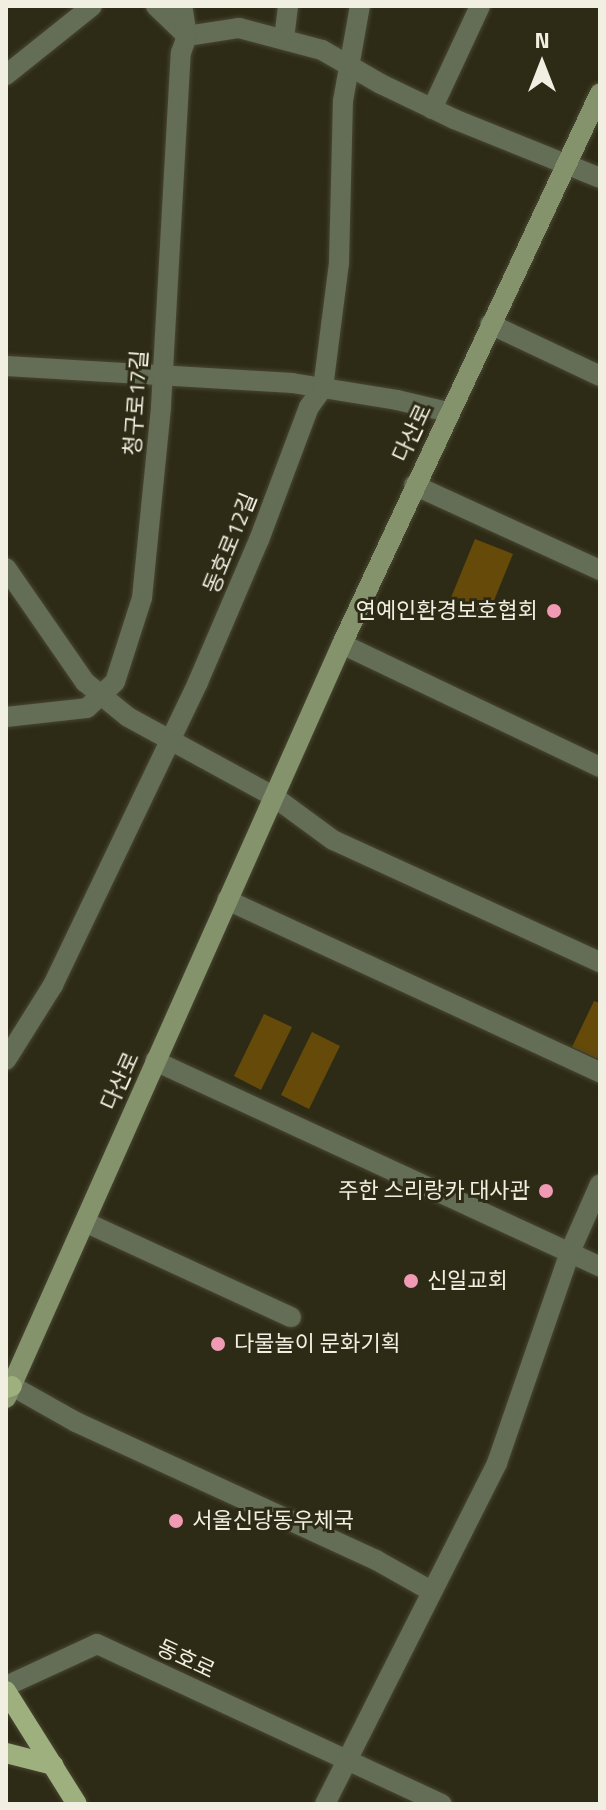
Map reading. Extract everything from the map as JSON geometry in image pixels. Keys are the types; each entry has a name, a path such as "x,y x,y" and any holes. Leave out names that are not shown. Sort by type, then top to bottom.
{"main road":[{"name":"다산로","path":"8,1391 414,485 600,93"},
{"name":"동호로","path":"6,1688 77,1804"},
{"path":"6,1753 53,1765"}],"street":[{"path":"6,75 92,6"},
{"path":"156,6 187,36 239,28 322,50 432,109 600,178"},
{"name":"청구로17길","path":"100,696 115,682 142,598 163,375 181,53 187,36 182,6"},
{"path":"284,39 288,6"},
{"name":"동호로12길","path":"6,1060 53,985 171,738 259,540 309,407 323,388 339,263 343,101 360,6"},
{"path":"432,109 480,6"},
{"path":"490,324 600,376"},
{"path":"6,366 323,388 448,412"},
{"path":"414,485 600,570"},
{"path":"6,568 85,682 128,717 273,796 333,840 600,962"},
{"path":"342,644 600,767"},
{"path":"6,717 87,708 100,696"},
{"path":"227,900 600,1072"},
{"path":"155,1061 600,1267"},
{"path":"325,1804 344,1761 497,1463 570,1252 600,1184"},
{"path":"85,1222 291,1317"},
{"name":"다산로","path":"8,1391 376,1560 431,1591"},
{"name":"동호로","path":"6,1688 97,1644 344,1761"},
{"path":"344,1761 442,1804"}],"building":[{"path":"475,539 513,554 488,615 450,600"},
{"path":"594,1001 600,1003 600,1060 572,1047"},
{"path":"264,1014 292,1027 261,1090 234,1076"},
{"path":"312,1032 340,1046 309,1109 281,1095"}],"place":[{"name":"연예인환경보호협회","path":"554,611"},
{"name":"주한 스리랑카 대사관","path":"546,1191"},
{"name":"신일교회","path":"411,1281"},
{"name":"다물놀이 문화기획","path":"218,1344"},
{"name":"서울신당동우체국","path":"176,1521"}]}
